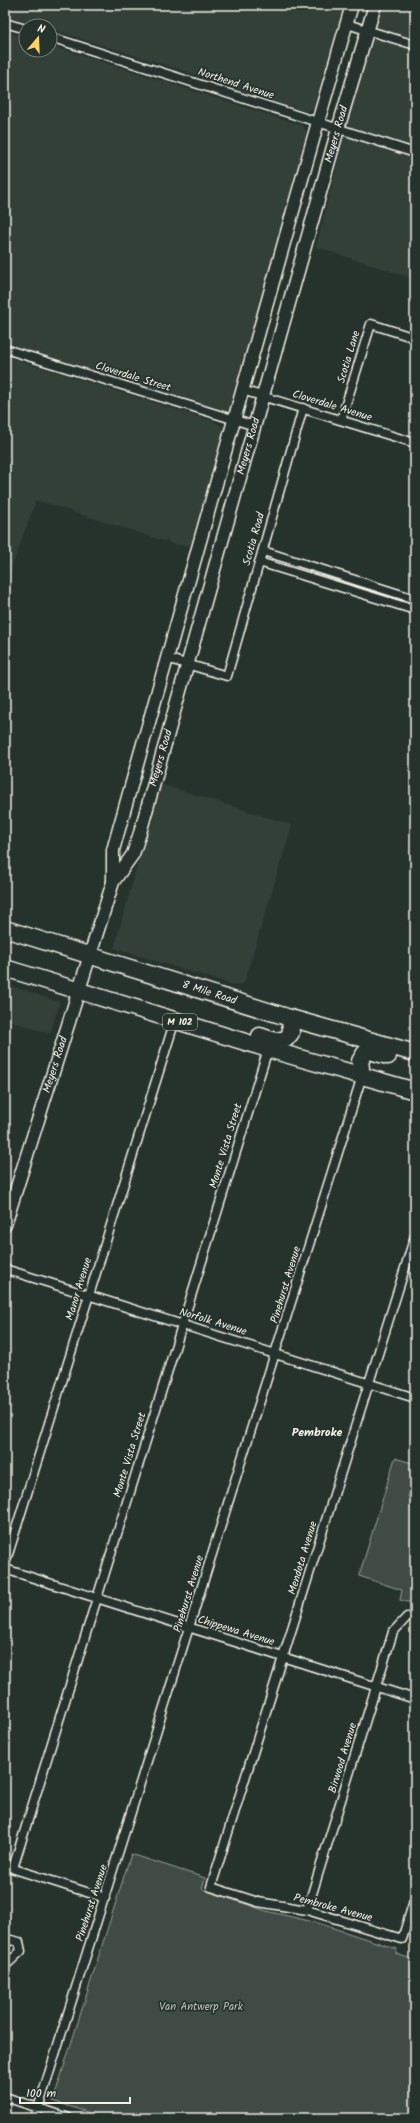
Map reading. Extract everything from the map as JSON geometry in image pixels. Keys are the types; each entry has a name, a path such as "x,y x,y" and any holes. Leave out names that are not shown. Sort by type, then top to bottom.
{"highway":[{"name":"8 Mile Road","path":"5,929 290,1018 415,1053"},
{"path":"5,939 59,956 74,951"},
{"name":"M 102","path":"5,968 268,1049 415,1091"},
{"path":"85,992 114,991 276,1041 283,1040 290,1036 290,1018"},
{"path":"362,1076 360,1061 363,1055 368,1052 415,1063"}],"street":[{"name":"Meyers Road","path":"5,1225 85,992 90,956 113,882 113,850 166,658 352,5"},
{"name":"Meyers Road","path":"113,882 133,854 140,833 338,128 369,30 375,5"},
{"path":"5,23 18,27"},
{"path":"347,24 415,45"},
{"name":"Northend Avenue","path":"58,40 415,153"},
{"name":"Scotia Lane","path":"341,420 371,324 415,338"},
{"name":"Cloverdale Street","path":"5,349 255,426"},
{"name":"Cloverdale Avenue","path":"242,390 415,443"},
{"name":"Scotia Road","path":"188,664 227,676 303,408"},
{"path":"262,551 415,599"},
{"path":"259,562 415,610"},
{"path":"332,585 336,574"},
{"path":"166,658 188,664"},
{"name":"Manor Avenue","path":"5,1564 175,1020"},
{"name":"Monte Vista Street","path":"9,1867 97,1598 268,1049"},
{"name":"Pinehurst Avenue","path":"35,2118 362,1076"},
{"name":"Mendota Avenue","path":"212,1886 415,1236"},
{"name":"Norfolk Avenue","path":"5,1269 415,1398"},
{"name":"Chippewa Avenue","path":"5,1569 415,1699"},
{"name":"Birwood Avenue","path":"307,1910 393,1632 407,1617"},
{"path":"9,1867 105,1898"},
{"name":"Pembroke Avenue","path":"212,1886 258,1902 307,1910 402,1939 415,1898"},
{"path":"5,1944 11,1940 19,1942 21,1951 5,1966"},
{"path":"5,2097 69,2118"}],"shaded area":[{"path":"5,5 347,5 316,109 305,111 280,105 206,78 58,32 58,18 18,18 18,20 5,16"},
{"path":"382,5 415,5 415,279 316,247 349,116"},
{"path":"5,31 18,35 18,58 58,58 58,48 304,126 307,134 303,153 232,407 228,412 5,344"},
{"path":"5,356 213,421 225,428 193,546 170,543 167,539 164,541 36,500 5,586"},
{"path":"160,784 292,825 244,983 236,986 114,948"},
{"path":"5,984 60,1002 50,1034 5,1019"}],"green space":[{"path":"395,1458 415,1464 415,1476 408,1497 415,1500 415,1604 400,1600 402,1590 359,1576"},
{"name":"Van Antwerp Park","path":"131,1854 205,1878 202,1889 266,1911 318,1923 397,1949 396,1954 415,1960 415,2118 105,2118 53,2101"}],"district":[{"name":"Pembroke","path":"317,1432"}]}
